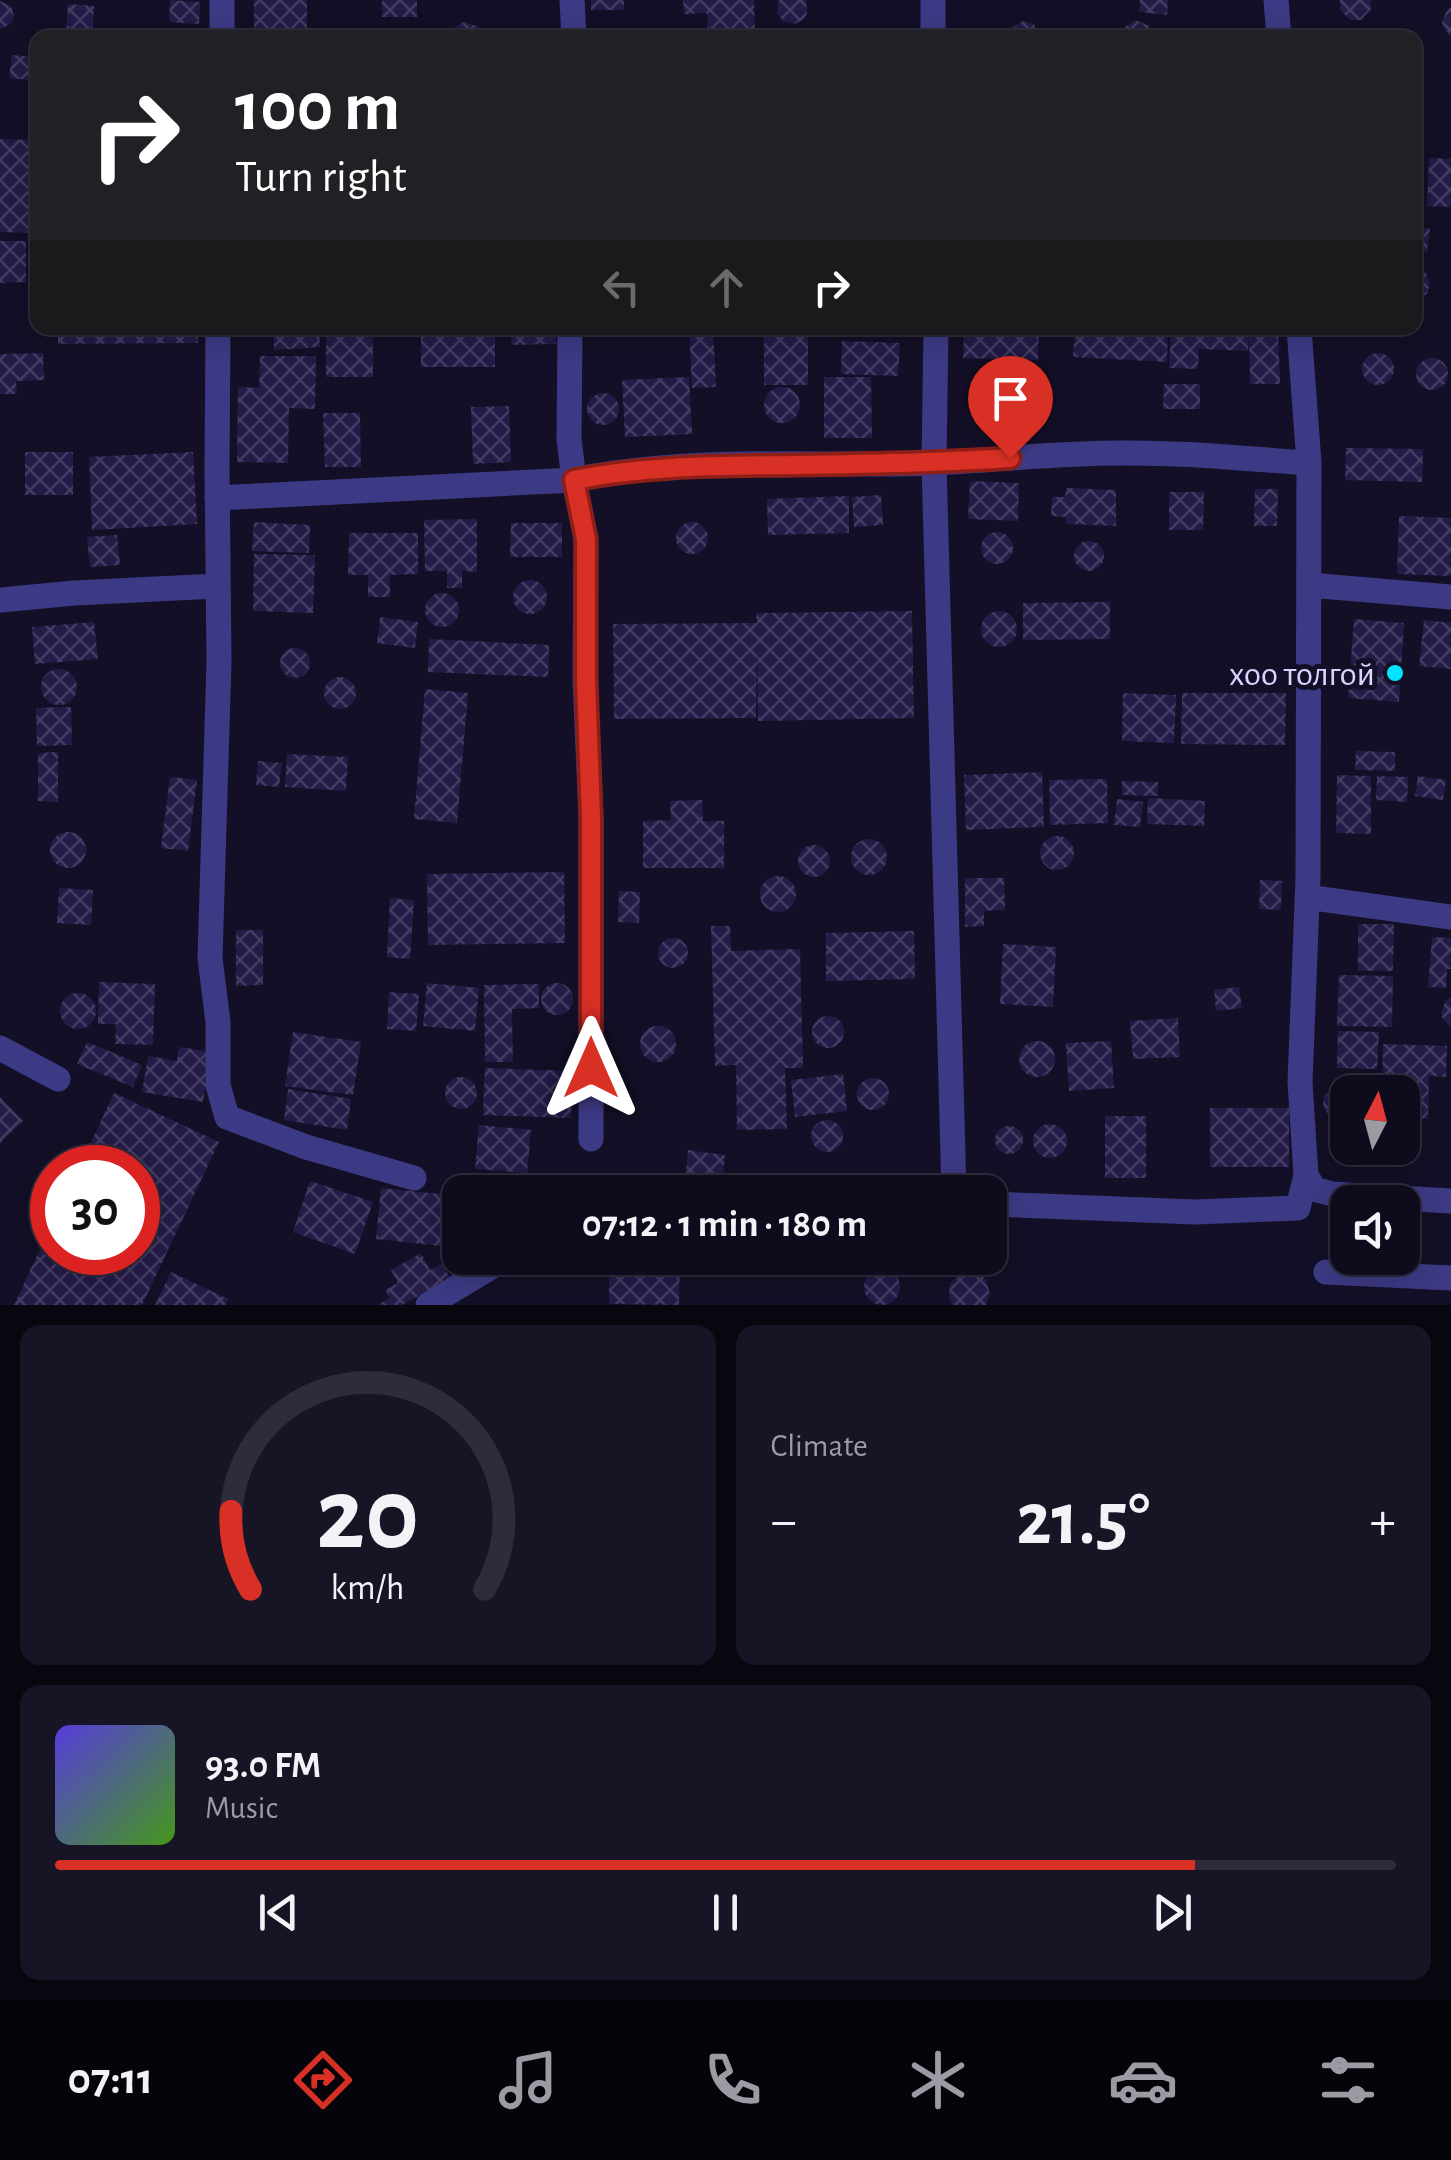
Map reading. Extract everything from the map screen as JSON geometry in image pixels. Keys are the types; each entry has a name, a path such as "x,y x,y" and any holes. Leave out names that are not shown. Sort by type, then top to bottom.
{"street":[{"path":"222,0 222,30"},
{"path":"572,0 574,30"},
{"path":"933,0 933,30"},
{"path":"1276,0 1278,30"},
{"path":"218,335 219,662 210,958 218,1022 218,1085 227,1117 306,1147 414,1178"},
{"path":"570,335 569,438 586,539 591,1140"},
{"path":"936,335 934,463 954,1175"},
{"path":"1007,1205 1194,1212 1298,1208 1306,1175 1300,1082 1307,897 1309,463 1300,335"},
{"path":"217,498 574,480 687,466 934,463 1122,452 1309,463"},
{"path":"1308,585 1451,597"},
{"path":"0,600 74,592 217,586"},
{"path":"1307,897 1451,917"},
{"path":"0,1048 58,1079"},
{"path":"1306,1175 1314,1189 1332,1194 1451,1202"},
{"path":"1326,1272 1451,1278"},
{"path":"428,1305 478,1275"}],"building":[{"path":"170,0 200,2 199,24 169,22"},
{"path":"254,0 307,0 307,30 254,30"},
{"path":"382,0 417,0 417,17 382,17"},
{"path":"591,0 624,0 624,10 591,10"},
{"path":"683,0 754,0 755,30 708,30 707,13 684,14"},
{"path":"779,0 806,0 804,19 795,24 784,22 777,14"},
{"path":"1140,0 1168,0 1167,15 1139,12"},
{"path":"1340,0 1371,0 1371,9 1361,20 1350,20 1340,10"},
{"path":"0,1 11,6 14,16 11,24 0,29"},
{"path":"68,4 94,6 92,30 66,30"},
{"path":"1451,7 1451,37 1442,22"},
{"path":"1136,20 1150,30 1123,30"},
{"path":"1023,21 1034,24 1037,30 1010,30"},
{"path":"464,22 481,30 453,30"},
{"path":"12,55 30,56 30,80 9,78"},
{"path":"0,139 30,140 30,233 0,232"},
{"path":"1429,158 1451,159 1451,207 1427,206"},
{"path":"1422,228 1430,229 1427,252 1422,251"},
{"path":"0,241 26,241 26,282 0,283"},
{"path":"1422,271 1430,283 1427,294 1422,296"},
{"path":"58,335 198,335 198,343 58,344"},
{"path":"273,335 319,335 320,347 274,350"},
{"path":"326,335 373,335 373,377 326,377"},
{"path":"421,335 495,335 495,367 421,367"},
{"path":"511,335 556,335 556,344 511,345"},
{"path":"689,335 713,335 716,387 692,388"},
{"path":"764,335 808,335 808,385 764,385"},
{"path":"964,335 1039,335 1038,360 963,358"},
{"path":"1075,335 1168,335 1167,362 1073,357"},
{"path":"1171,335 1278,335 1280,384 1250,384 1249,337 1248,351 1199,349 1198,369 1169,368"},
{"path":"842,341 900,343 898,376 841,374"},
{"path":"43,353 44,380 16,381 17,394 0,394 0,354"},
{"path":"1378,353 1389,358 1394,369 1389,380 1378,385 1367,380 1362,369 1367,358"},
{"path":"260,356 316,356 315,409 289,408 288,463 237,462 238,387 259,388"},
{"path":"1432,358 1443,363 1448,374 1443,385 1432,390 1421,385 1416,374 1421,363"},
{"path":"689,377 692,434 625,437 622,380"},
{"path":"824,377 871,377 872,438 824,438"},
{"path":"1164,384 1200,384 1200,409 1163,409"},
{"path":"782,387 794,393 800,405 794,417 782,423 770,417 764,405 770,393"},
{"path":"603,393 614,398 619,409 614,420 603,425 592,420 587,409 592,398"},
{"path":"509,406 511,462 473,464 471,407"},
{"path":"323,413 360,413 361,467 325,467"},
{"path":"1346,448 1423,449 1422,482 1345,480"},
{"path":"25,452 73,452 73,495 25,495"},
{"path":"193,452 197,524 92,530 89,457"},
{"path":"970,481 1019,483 1018,521 968,519"},
{"path":"1066,488 1116,490 1116,526 1066,524 1066,517 1051,516 1052,497 1065,497"},
{"path":"1255,489 1278,489 1277,526 1254,526"},
{"path":"1169,492 1204,492 1203,530 1169,530"},
{"path":"881,495 883,525 854,527 852,497"},
{"path":"849,496 849,533 768,535 767,499"},
{"path":"1399,516 1451,518 1451,576 1397,574"},
{"path":"477,519 477,572 462,571 462,588 447,588 447,571 425,571 424,520"},
{"path":"254,522 310,525 309,553 252,551"},
{"path":"692,522 703,527 708,538 703,549 692,554 681,549 676,538 681,527"},
{"path":"511,523 562,523 562,557 510,557"},
{"path":"997,532 1008,537 1013,548 1008,559 997,564 986,559 981,548 986,537"},
{"path":"349,533 418,533 418,574 390,575 390,597 368,597 368,575 348,575"},
{"path":"117,535 120,565 90,567 87,537"},
{"path":"1089,541 1103,550 1104,556 1095,570 1089,571 1075,562 1074,556 1083,542"},
{"path":"254,554 315,555 313,613 253,611"},
{"path":"530,580 542,585 547,597 542,609 530,614 518,609 513,597 518,585"},
{"path":"442,593 454,598 459,610 454,622 442,627 430,622 425,610 430,598"},
{"path":"1110,602 1110,639 1023,640 1023,603"},
{"path":"912,611 914,718 758,721 757,642 756,718 614,719 613,624 757,623 756,613"},
{"path":"999,611 1012,616 1017,629 1012,642 999,647 986,642 981,629 986,616"},
{"path":"380,617 418,622 415,648 377,643"},
{"path":"1354,619 1404,623 1399,702 1348,698"},
{"path":"1424,620 1451,623 1451,669 1419,666"},
{"path":"94,622 98,659 35,664 32,627"},
{"path":"429,639 549,645 548,677 428,672"},
{"path":"295,648 306,652 310,663 306,674 295,678 284,674 280,663 284,652"},
{"path":"59,669 72,674 77,687 72,700 59,705 46,700 41,687 46,674"},
{"path":"340,677 351,682 356,693 351,704 340,709 329,704 324,693 329,682"},
{"path":"425,689 468,693 457,823 414,819"},
{"path":"1123,693 1176,695 1174,743 1122,741"},
{"path":"1182,693 1286,693 1285,745 1181,744"},
{"path":"71,707 72,745 37,746 36,708"},
{"path":"1356,751 1395,752 1395,771 1355,770"},
{"path":"58,752 58,802 38,801 38,753"},
{"path":"287,754 348,757 346,791 285,787"},
{"path":"258,761 282,763 279,787 256,785"},
{"path":"1042,772 1044,827 966,830 964,775"},
{"path":"1337,775 1371,776 1371,834 1336,833"},
{"path":"1377,776 1408,777 1407,802 1376,800"},
{"path":"1418,776 1446,780 1443,800 1415,796"},
{"path":"170,777 197,780 188,851 161,848"},
{"path":"1107,779 1108,823 1050,825 1049,780"},
{"path":"1122,781 1158,782 1158,796 1122,795"},
{"path":"1148,798 1205,801 1204,826 1147,824"},
{"path":"1117,799 1143,802 1140,827 1114,825"},
{"path":"702,800 703,821 724,821 724,868 643,868 643,821 671,820 670,801"},
{"path":"68,832 80,838 86,850 80,862 68,868 56,862 50,850 56,838"},
{"path":"1057,836 1069,841 1074,853 1069,865 1057,870 1045,865 1040,853 1045,841"},
{"path":"869,839 881,845 887,857 881,869 869,875 857,869 851,857 857,845"},
{"path":"814,845 825,850 830,861 825,872 814,877 803,872 798,861 803,850"},
{"path":"564,872 565,943 428,945 427,874"},
{"path":"778,876 790,882 796,894 790,906 778,912 766,906 760,894 766,882"},
{"path":"965,878 1004,878 1005,910 984,911 984,926 965,927"},
{"path":"1260,880 1282,881 1281,910 1259,909"},
{"path":"59,888 93,890 91,925 57,923"},
{"path":"619,891 640,892 639,923 618,922"},
{"path":"390,898 414,900 410,959 387,957"},
{"path":"1358,924 1394,924 1393,971 1358,971"},
{"path":"711,926 730,926 731,951 800,949 803,1068 785,1068 787,1129 737,1130 736,1065 715,1066"},
{"path":"236,930 263,930 263,985 236,986"},
{"path":"914,931 915,979 826,981 826,933"},
{"path":"1432,937 1451,938 1451,969 1447,969 1446,988 1428,987"},
{"path":"673,938 687,947 688,953 679,967 673,968 659,959 658,953 667,939"},
{"path":"1003,944 1056,947 1053,1007 1000,1004"},
{"path":"1339,975 1393,976 1392,1027 1337,1026"},
{"path":"99,982 155,984 153,1045 115,1044 116,1024 98,1024"},
{"path":"427,983 479,988 475,1031 423,1026"},
{"path":"557,983 568,988 573,999 568,1010 557,1015 546,1010 541,999 546,988"},
{"path":"539,984 539,1008 512,1009 513,1062 485,1062 484,985"},
{"path":"1239,987 1242,1008 1216,1011 1214,990"},
{"path":"389,992 419,994 416,1031 387,1029"},
{"path":"78,993 90,999 96,1011 90,1023 78,1029 66,1023 60,1011 66,999"},
{"path":"1451,997 1451,1027 1441,1013"},
{"path":"828,1016 839,1021 844,1032 839,1043 828,1048 817,1043 812,1032 817,1021"},
{"path":"1178,1018 1180,1057 1133,1059 1130,1021"},
{"path":"658,1026 670,1032 676,1044 670,1056 658,1062 646,1056 640,1044 646,1032"},
{"path":"1338,1031 1379,1032 1377,1069 1337,1068"},
{"path":"293,1032 361,1042 353,1095 285,1086"},
{"path":"1037,1041 1049,1047 1055,1059 1049,1071 1037,1077 1025,1071 1019,1059 1025,1047"},
{"path":"1111,1041 1114,1088 1069,1091 1066,1043"},
{"path":"87,1042 142,1065 133,1087 77,1064"},
{"path":"1383,1044 1447,1046 1446,1077 1429,1076 1428,1119 1420,1119 1420,1075 1382,1075"},
{"path":"179,1047 212,1052 203,1102 142,1092 148,1056 177,1061"},
{"path":"485,1068 573,1071 571,1118 483,1115"},
{"path":"843,1074 847,1111 795,1117 791,1080"},
{"path":"461,1077 472,1082 477,1093 472,1104 461,1109 450,1104 445,1093 450,1082"},
{"path":"873,1078 885,1082 889,1094 885,1106 873,1110 861,1106 857,1094 861,1082"},
{"path":"288,1089 351,1099 347,1130 284,1120"},
{"path":"1330,1091 1330,1115 1323,1103"},
{"path":"114,1093 219,1142 160,1267 160,1145 90,1145"},
{"path":"0,1097 23,1121 0,1143"},
{"path":"1210,1108 1289,1108 1289,1167 1210,1167"},
{"path":"1105,1116 1146,1116 1146,1178 1105,1178"},
{"path":"827,1120 838,1125 843,1136 838,1147 827,1152 816,1147 811,1136 816,1125"},
{"path":"1050,1124 1062,1129 1067,1141 1062,1153 1050,1158 1038,1153 1033,1141 1038,1129"},
{"path":"479,1125 531,1130 527,1173 475,1169"},
{"path":"1009,1126 1019,1130 1023,1140 1019,1150 1009,1154 999,1150 995,1140 999,1130"},
{"path":"688,1150 725,1155 723,1175 686,1175"},
{"path":"310,1181 373,1202 355,1254 293,1232"},
{"path":"381,1188 442,1194 442,1246 376,1239"},
{"path":"421,1253 430,1270 442,1264 442,1275 457,1275 402,1305 377,1305 390,1298 385,1290 398,1283 391,1270"},
{"path":"30,1270 30,1275 156,1275 142,1305 14,1305"},
{"path":"171,1272 228,1299 225,1305 155,1305"},
{"path":"609,1275 680,1275 679,1305 609,1304"},
{"path":"868,1275 896,1275 899,1294 889,1304 875,1304 865,1294"},
{"path":"960,1275 981,1275 990,1294 986,1305 953,1305 950,1283"}],"place":[{"name":"хоо толгой","path":"1395,673"}],"route":[{"path":"591,1068 586,539 574,480 687,466 934,463 1010,458"}]}
